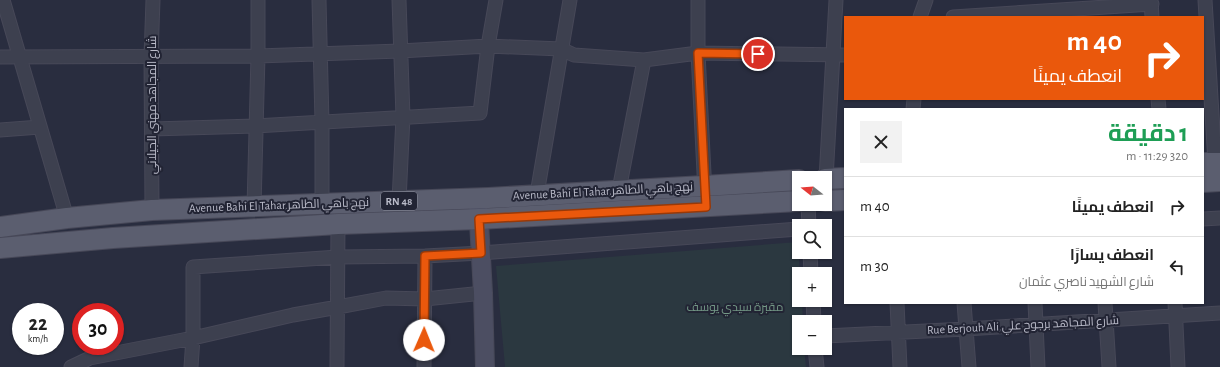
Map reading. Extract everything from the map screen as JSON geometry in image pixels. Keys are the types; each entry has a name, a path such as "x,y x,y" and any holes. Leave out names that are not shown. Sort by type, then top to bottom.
{"main road":[{"path":"1204,181 1215,167"},
{"name":"Avenue Bahi El Tahar,نهج باهي الطاهر","path":"0,227 66,218 152,210 478,198 792,180"},
{"path":"832,201 844,200"},
{"name":"Avenue Bahi El Tahar,نهج باهي الطاهر","path":"0,248 113,238 338,224 479,219 792,202"}],"street":[{"path":"3,0 66,218"},
{"name":"شارع المجاهد مهني الجيلاني","path":"152,210 151,57 153,0"},
{"path":"254,206 258,0"},
{"path":"319,0 322,122 322,204"},
{"path":"399,0 403,117 399,201"},
{"path":"152,129 255,126 480,113 488,46 496,0"},
{"path":"537,194 570,0"},
{"path":"698,0 698,53 706,207"},
{"path":"832,178 839,55 836,0"},
{"path":"920,16 926,0"},
{"path":"1205,0 1215,167"},
{"path":"974,16 1152,7"},
{"path":"0,57 258,56 488,46 561,49 574,55 644,60 698,53 839,55"},
{"path":"619,190 644,60"},
{"path":"0,130 40,127"},
{"path":"478,198 485,367"},
{"path":"1204,219 1220,218"},
{"path":"336,367 338,224"},
{"path":"191,367 193,338 193,267 338,258 481,253 792,230"},
{"path":"424,367 425,256"},
{"path":"71,367 90,358 193,338 293,315 386,298 425,299 483,294"},
{"path":"897,304 900,367"},
{"path":"964,304 969,367"},
{"path":"1035,304 1038,367"},
{"path":"1105,304 1109,367"},
{"path":"1175,304 1178,367"},
{"name":"Rue Berjouh Ali,شارع المجاهد برجوح علي","path":"832,336 1220,314"},
{"path":"815,355 816,367"}],"green space":[{"name":"مقبرة سيدي يوسف","path":"792,242 792,259 799,259 800,267 792,267 792,307 802,307 803,315 792,315 792,355 805,355 806,367 505,367 496,266"}],"route":[{"path":"424,340 425,256 481,253 479,219 706,207 698,53 758,54"}]}
